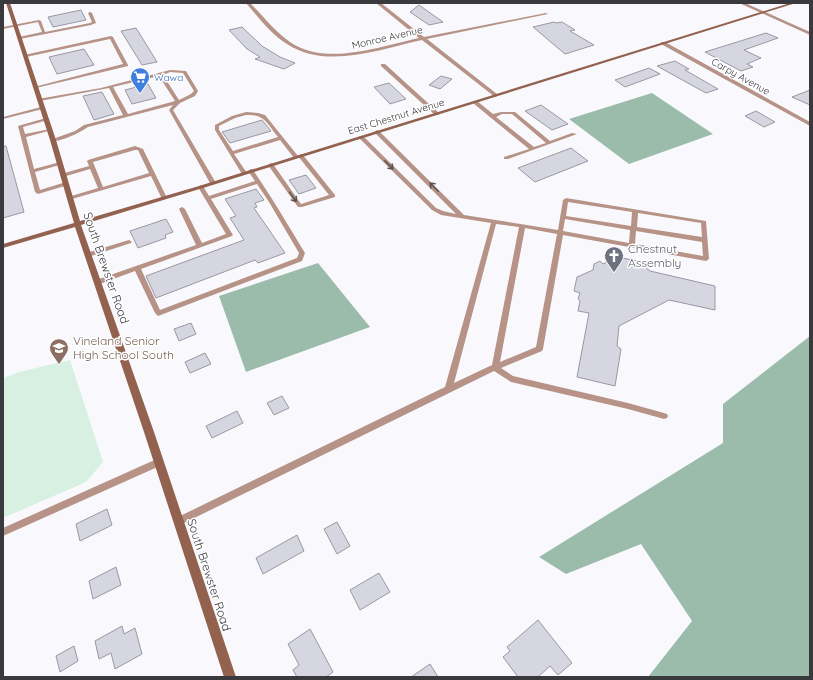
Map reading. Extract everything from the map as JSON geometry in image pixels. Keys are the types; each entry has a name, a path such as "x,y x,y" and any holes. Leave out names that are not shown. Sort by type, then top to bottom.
{"street":[{"name":"South Brewster Road","path":"8,3 36,87 41,108 50,130 77,223 160,462 230,677"},
{"name":"Monroe Avenue","path":"248,3 286,42 307,51 324,55 360,54 423,38 546,14"},
{"path":"378,3 495,95"},
{"path":"741,3 810,34"},
{"name":"East Chestnut Avenue","path":"3,246 299,157 794,3"},
{"name":"Carpy Avenue","path":"663,44 810,124"}],"lane":[{"path":"20,38 94,23 90,12"},
{"path":"3,28 39,21 44,33"},
{"path":"26,56 111,37 126,65 36,87"},
{"path":"383,65 436,114"},
{"path":"40,100 110,87 170,71 184,72 196,91 193,95 178,102 86,126 77,132 53,140"},
{"path":"160,74 178,102"},
{"path":"110,87 126,115"},
{"path":"178,102 171,110 213,183"},
{"path":"475,102 534,149"},
{"path":"3,118 41,108"},
{"path":"244,173 216,130 217,124 223,121 258,113 263,116 333,196 300,206 271,165"},
{"path":"493,116 501,113 513,114 549,143"},
{"path":"46,119 20,126 24,136 38,192 92,167"},
{"path":"24,136 50,130"},
{"path":"377,132 461,215"},
{"path":"506,158 574,134"},
{"path":"179,521 448,390 538,349 560,233 566,200 704,222 706,259 632,246 560,233 522,226 461,215 441,213 431,207 361,137"},
{"path":"231,153 281,138"},
{"path":"101,189 90,161 137,148 142,150 164,198"},
{"path":"32,171 60,164"},
{"path":"136,268 158,313 300,259 302,253 251,171"},
{"path":"70,198 152,174"},
{"path":"209,198 259,182"},
{"path":"98,282 230,235 201,187"},
{"path":"182,209 200,246"},
{"path":"632,246 635,211"},
{"path":"563,217 705,240"},
{"path":"448,390 494,221"},
{"path":"495,368 522,226"},
{"path":"88,255 129,242"},
{"path":"495,368 511,379 628,406 664,416"},
{"path":"3,532 160,462"}],"green space":[{"path":"652,93 713,134 629,164 569,119"},
{"path":"318,263 370,327 246,372 219,296"},
{"path":"810,336 810,677 648,677 692,621 641,544 566,574 539,557 723,443 723,404"},
{"path":"70,360 103,462 86,482 3,518 3,378 19,372"}],"building":[{"path":"419,5 443,22 429,25 410,12"},
{"path":"81,10 86,20 53,27 48,17"},
{"path":"554,22 562,22 575,30 570,31 594,45 565,54 533,27"},
{"path":"242,27 262,46 280,57 295,63 284,69 255,59 260,57 247,49 229,30"},
{"path":"136,28 157,62 142,65 121,31"},
{"path":"766,33 778,38 744,50 761,58 747,64 753,67 741,71 705,52"},
{"path":"84,49 94,65 57,74 49,57"},
{"path":"675,61 689,69 685,70 718,89 706,93 657,66"},
{"path":"649,68 660,74 625,87 615,80"},
{"path":"441,76 452,79 440,89 429,85"},
{"path":"389,83 406,99 390,104 374,87"},
{"name":"Wawa","path":"148,84 156,98 132,104 125,90"},
{"path":"810,90 810,105 792,97"},
{"path":"102,92 114,114 94,120 83,96"},
{"path":"541,105 568,124 552,130 525,111"},
{"path":"756,111 775,122 764,127 745,116"},
{"path":"262,120 271,131 230,143 222,132"},
{"path":"3,146 6,146 24,212 3,218"},
{"path":"571,148 588,161 535,182 518,168"},
{"path":"306,175 316,188 299,194 289,180"},
{"path":"256,189 264,200 255,203 257,207 254,208 285,253 258,263 255,260 156,298 146,276 244,240 230,218 236,216 225,199"},
{"path":"166,219 173,232 165,235 166,238 138,248 130,231"},
{"path":"617,257 638,261 650,271 715,286 715,310 669,300 619,326 617,346 621,349 615,386 577,377 589,313 578,311 580,301 578,299 580,293 574,291 577,277 593,270 594,264 600,261 603,264"},
{"path":"191,323 196,334 179,341 174,329"},
{"path":"205,353 211,364 190,373 185,362"},
{"path":"282,396 289,408 274,415 267,403"},
{"path":"237,411 243,423 212,438 206,426"},
{"path":"107,509 112,525 80,541 76,524"},
{"path":"337,522 350,546 337,554 324,529"},
{"path":"297,535 304,551 263,574 256,558"},
{"path":"116,567 121,585 93,599 89,581"},
{"path":"379,573 390,592 360,610 350,590"},
{"path":"538,620 572,663 558,675 550,666 538,677 518,677 503,657 510,651 507,647"},
{"path":"122,626 124,634 135,628 142,654 115,669 111,653 99,659 95,641"},
{"path":"310,629 333,672 326,677 297,677 293,670 299,665 288,644"},
{"path":"74,646 78,661 60,672 56,656"},
{"path":"430,664 438,677 411,677"}],"place":[{"name":"Wawa","path":"140,94"},
{"name":"Chestnut Assembly","path":"614,273"},
{"name":"Vineland Senior High School South","path":"59,365"}]}
